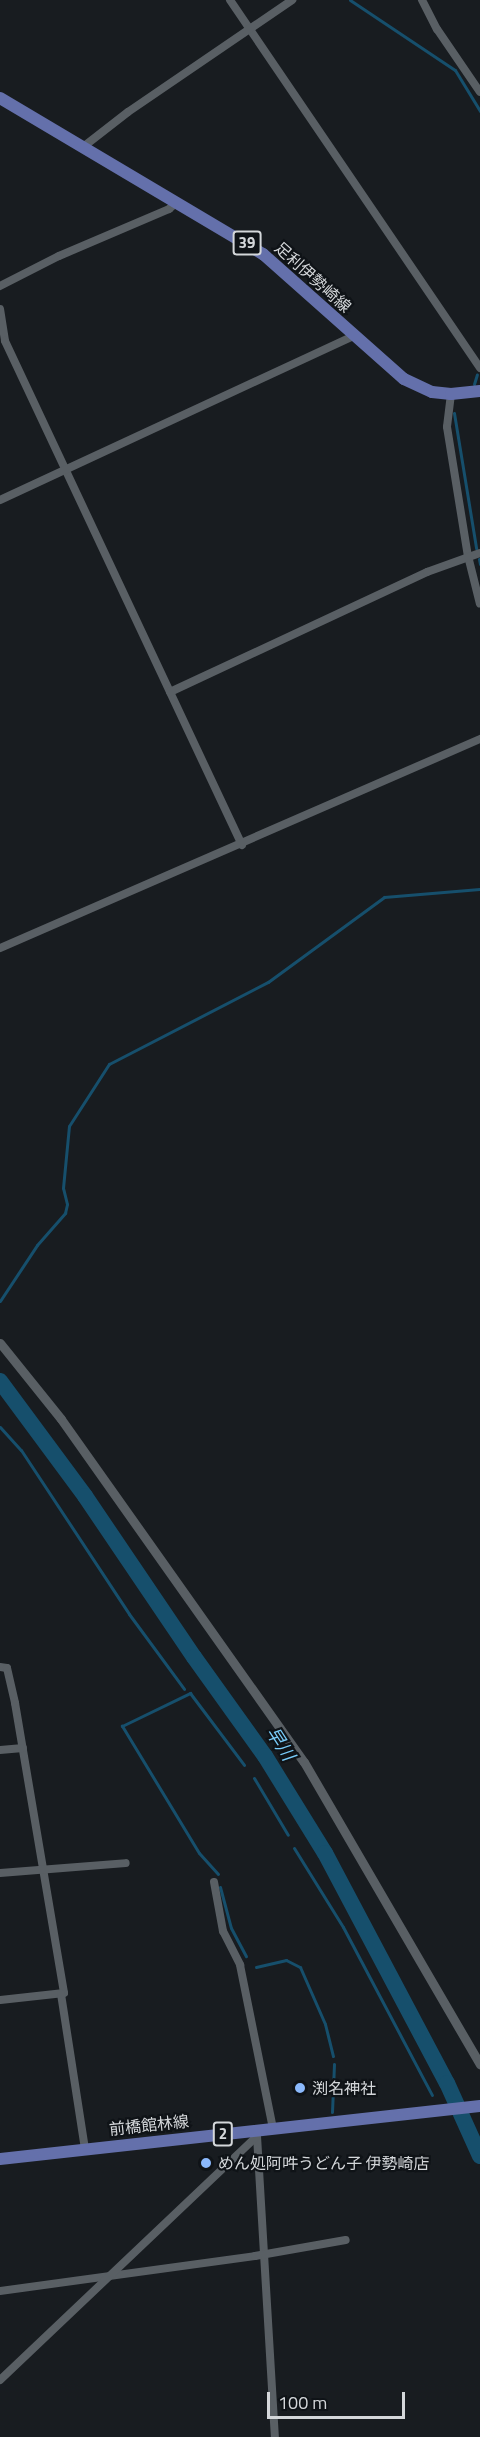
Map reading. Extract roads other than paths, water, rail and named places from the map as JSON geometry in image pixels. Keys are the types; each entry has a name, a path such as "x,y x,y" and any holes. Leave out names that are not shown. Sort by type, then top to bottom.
{"main road":[{"name":"足利伊勢崎線","path":"0,98 262,254 410,383 432,392 451,394 480,391"},
{"name":"前橋館林線","path":"0,2159 256,2133 273,2128 480,2106"}],"street":[{"path":"230,0 479,364"},
{"path":"83,147 128,112 292,0"},
{"path":"422,0 437,29 480,92"},
{"path":"0,286 59,255 169,209 177,202"},
{"path":"0,309 5,341 242,845"},
{"path":"0,501 354,336"},
{"path":"451,394 447,427 468,556 480,604"},
{"path":"170,692 427,572 480,553"},
{"path":"0,948 242,845 480,739"},
{"path":"0,1343 61,1419 298,1754 480,2065"},
{"path":"0,1668 7,1668 10,1676 23,1748 64,1993 62,1994 85,2149"},
{"path":"0,1750 23,1748"},
{"path":"0,1873 126,1863"},
{"path":"214,1882 224,1931 240,1965 273,2128"},
{"path":"0,2000 62,1994"},
{"path":"256,2133 275,2437"},
{"path":"0,2380 256,2133"},
{"path":"0,2291 346,2240"}],"waterway":[{"path":"350,0 455,70 480,111"},
{"path":"474,384 477,374"},
{"path":"454,413 476,548"},
{"path":"479,559 480,564"},
{"path":"0,1301 37,1245 65,1213 67,1204 63,1188 69,1126 109,1064 268,982 384,897 480,889"},
{"name":"早川","path":"0,1381 85,1496 194,1657 265,1756 325,1853 447,2083 480,2156"},
{"path":"0,1427 21,1450 129,1614 184,1689"},
{"path":"218,1874 199,1853 122,1726 190,1693 244,1765"},
{"path":"254,1778 288,1835"},
{"path":"294,1848 343,1927 432,2095"},
{"path":"220,1887 231,1928 246,1956"},
{"path":"256,1967 286,1960 300,1967 325,2024 333,2056"},
{"path":"332,2112 334,2064"}],"place":[{"name":"渕名神社","path":"300,2088"},
{"name":"めん処阿吽うどん子 伊勢崎店","path":"206,2163"}]}
